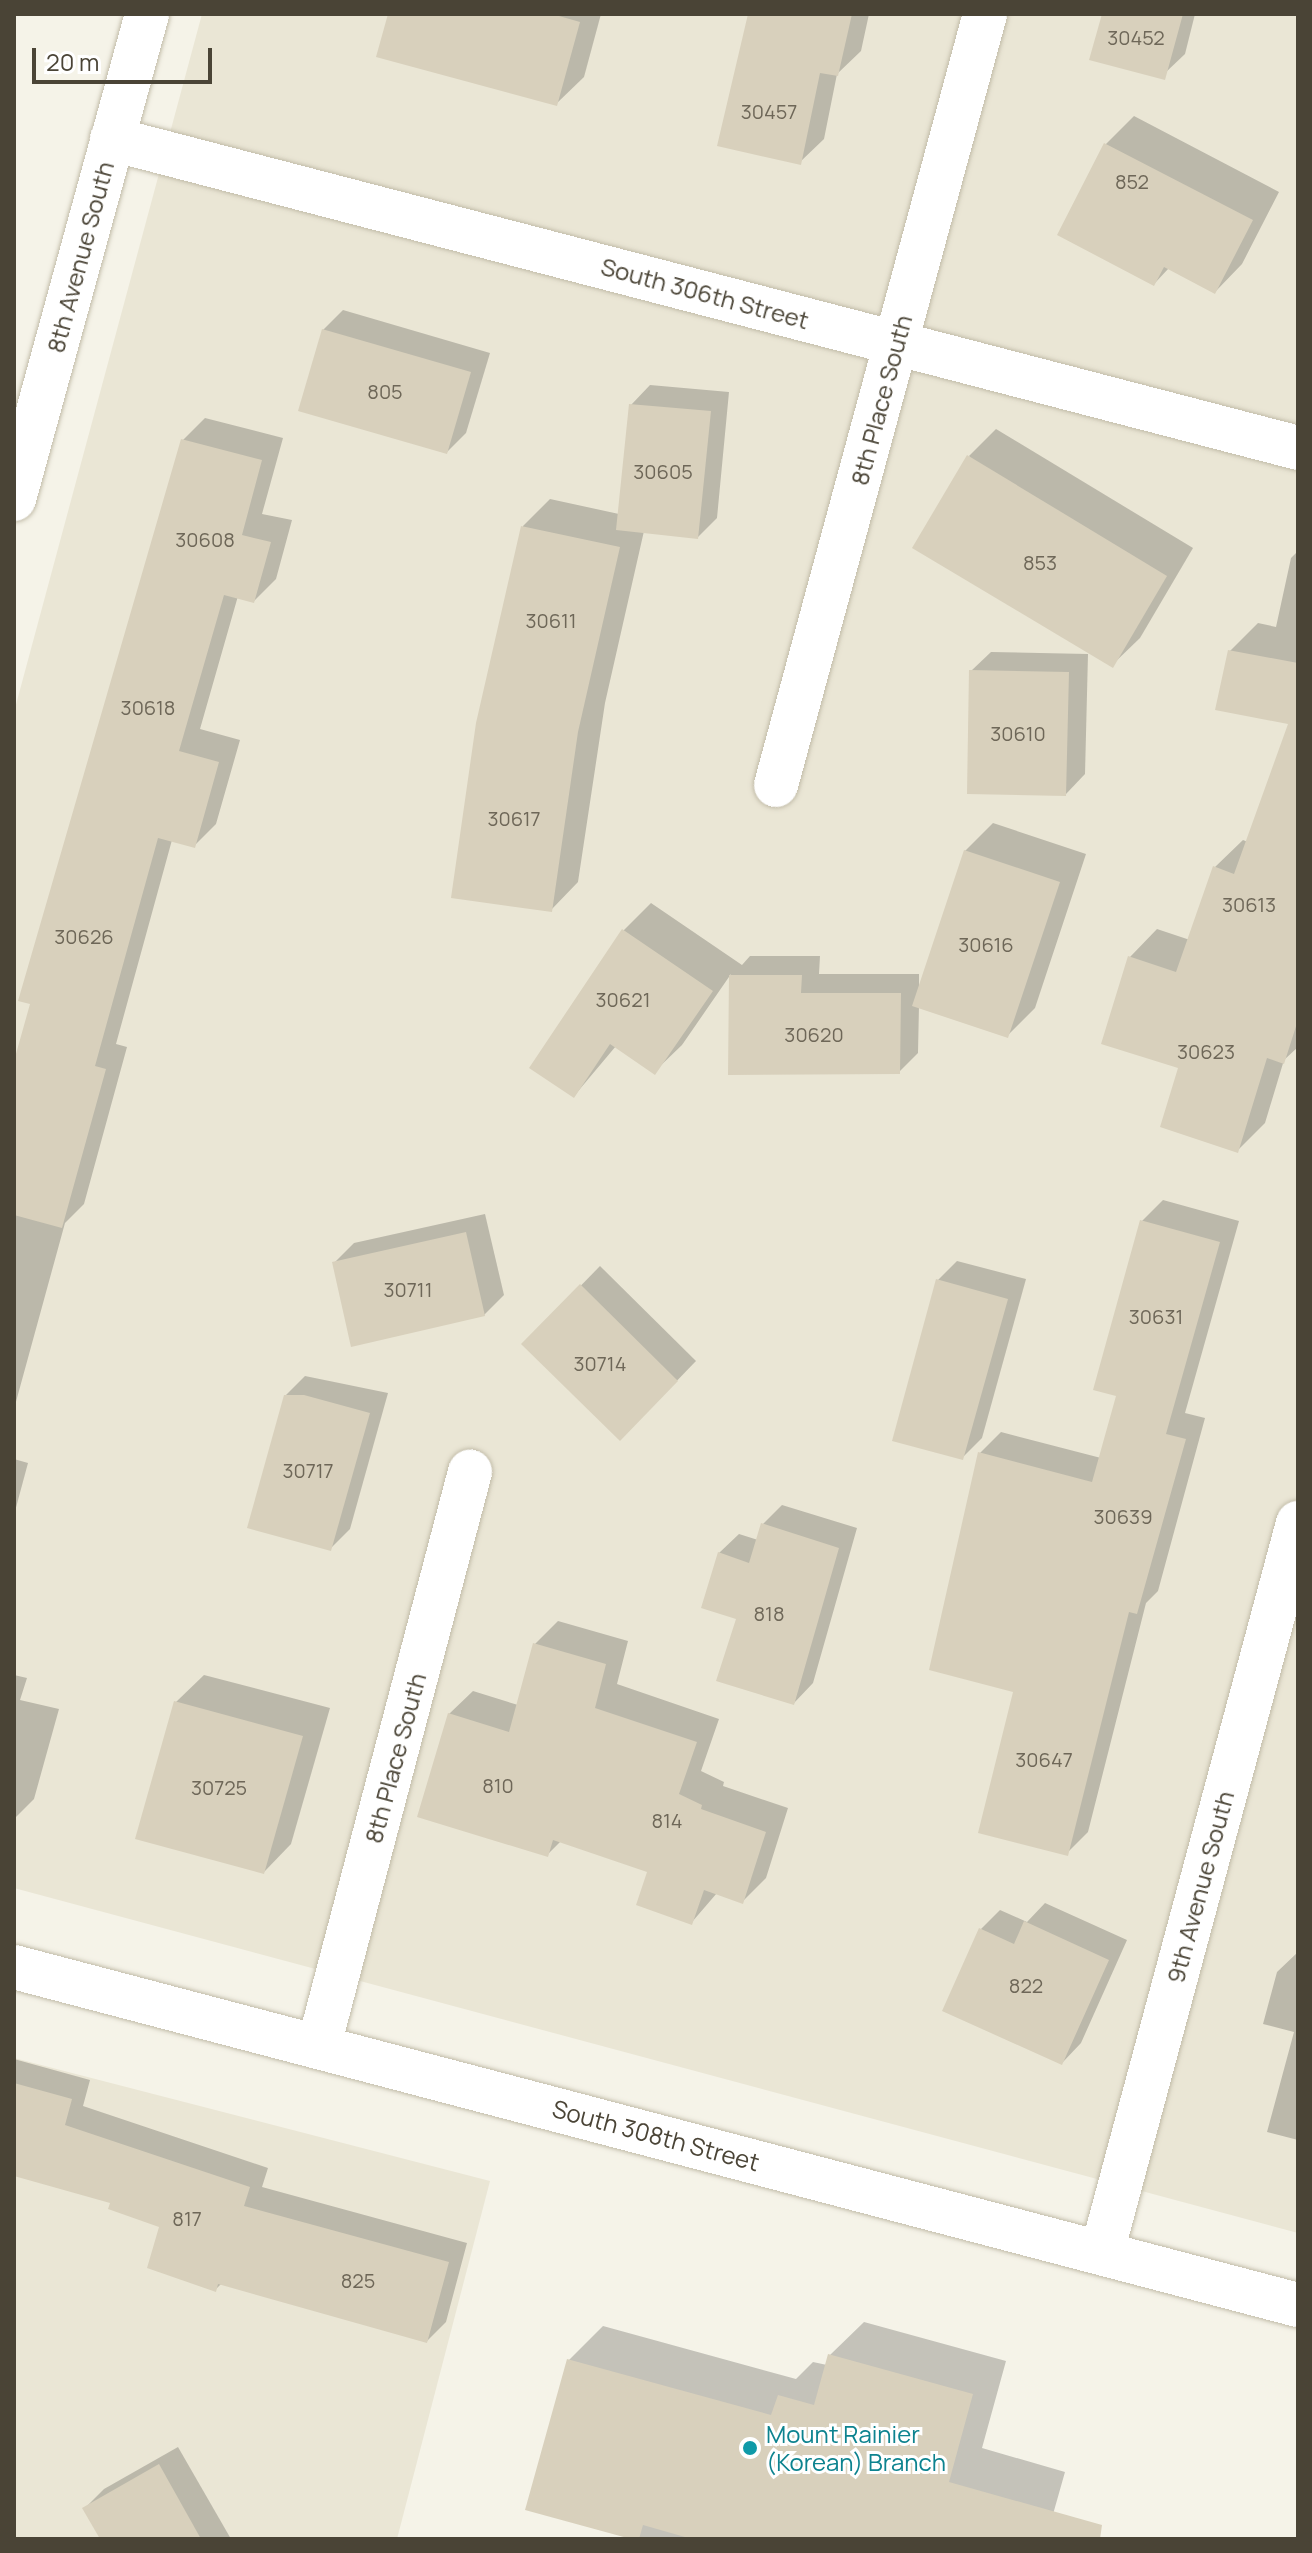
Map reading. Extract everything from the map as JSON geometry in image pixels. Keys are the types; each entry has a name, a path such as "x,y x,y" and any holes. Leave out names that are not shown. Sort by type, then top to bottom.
{"street":[{"name":"8th Avenue South","path":"14,499 147,14"},
{"name":"8th Place South","path":"776,785 985,14"},
{"name":"South 306th Street","path":"112,139 1298,448"},
{"name":"8th Place South","path":"319,2045 470,1472"},
{"name":"9th Avenue South","path":"1102,2252 1298,1523"},
{"name":"South 308th Street","path":"14,1967 1298,2305"}],"shaded area":[{"path":"202,14 1298,14 1298,2233 14,1888 14,712"},
{"path":"14,2058 490,2181 397,2539 14,2539"}],"building":[{"path":"388,14 552,14 580,22 557,106 376,57"},
{"path":"748,14 852,14 838,76 820,73 801,165 717,146"},
{"path":"1102,14 1183,14 1165,80 1089,60"},
{"path":"1104,143 1253,220 1215,294 1164,267 1154,286 1057,235"},
{"path":"322,329 471,372 447,454 298,411"},
{"path":"629,404 711,411 698,539 616,530"},
{"path":"181,439 262,460 242,535 271,542 254,603 224,595 179,751 219,762 195,848 158,838 95,1066 106,1069 62,1228 14,1215 14,1061 30,1004 18,1001"},
{"path":"967,455 1167,576 1113,668 912,548"},
{"path":"521,526 620,547 578,732 552,912 451,898 476,723"},
{"path":"1228,650 1298,663 1298,1020 1284,1064 1267,1058 1238,1153 1160,1127 1178,1068 1101,1044 1128,956 1176,972 1213,866 1234,874 1288,724 1215,710"},
{"path":"969,670 1069,672 1066,796 967,794"},
{"path":"964,850 1060,882 1008,1038 912,1006"},
{"path":"622,929 713,991 655,1075 610,1044 574,1098 529,1068"},
{"path":"729,975 802,975 801,993 901,993 900,1074 728,1075"},
{"path":"1140,1220 1220,1242 1166,1434 1186,1439 1137,1614 1129,1612 1068,1856 978,1833 1013,1692 929,1670 978,1452 1092,1482 1116,1396 1093,1390"},
{"path":"466,1232 485,1316 351,1347 332,1262"},
{"path":"936,1279 1008,1299 963,1460 892,1441"},
{"path":"580,1284 678,1381 620,1441 521,1344"},
{"path":"284,1395 304,1395 370,1413 331,1551 247,1528"},
{"path":"761,1523 839,1548 794,1705 716,1681 736,1619 701,1608 718,1552 749,1563"},
{"path":"533,1643 606,1664 595,1708 697,1742 679,1794 702,1805 701,1809 766,1832 743,1904 704,1890 692,1925 636,1905 647,1872 553,1840 548,1857 417,1817 448,1713 509,1732"},
{"path":"174,1701 303,1736 264,1874 135,1839"},
{"path":"1024,1921 1109,1960 1062,2065 942,2011 979,1928 1014,1944"},
{"path":"14,2083 72,2099 65,2125 250,2187 244,2206 449,2262 427,2343 218,2284 216,2292 147,2268 159,2227 108,2209 110,2203 14,2176"},
{"name":"Mount Rainier (Korean) Branch","path":"828,2354 973,2394 949,2482 1102,2525 1100,2539 692,2539 643,2525 639,2539 631,2539 525,2510 567,2359 771,2415 778,2395 814,2405"},
{"path":"159,2464 201,2539 100,2539 82,2508"}],"place":[{"name":"Mount Rainier (Korean) Branch","path":"750,2448"}]}
